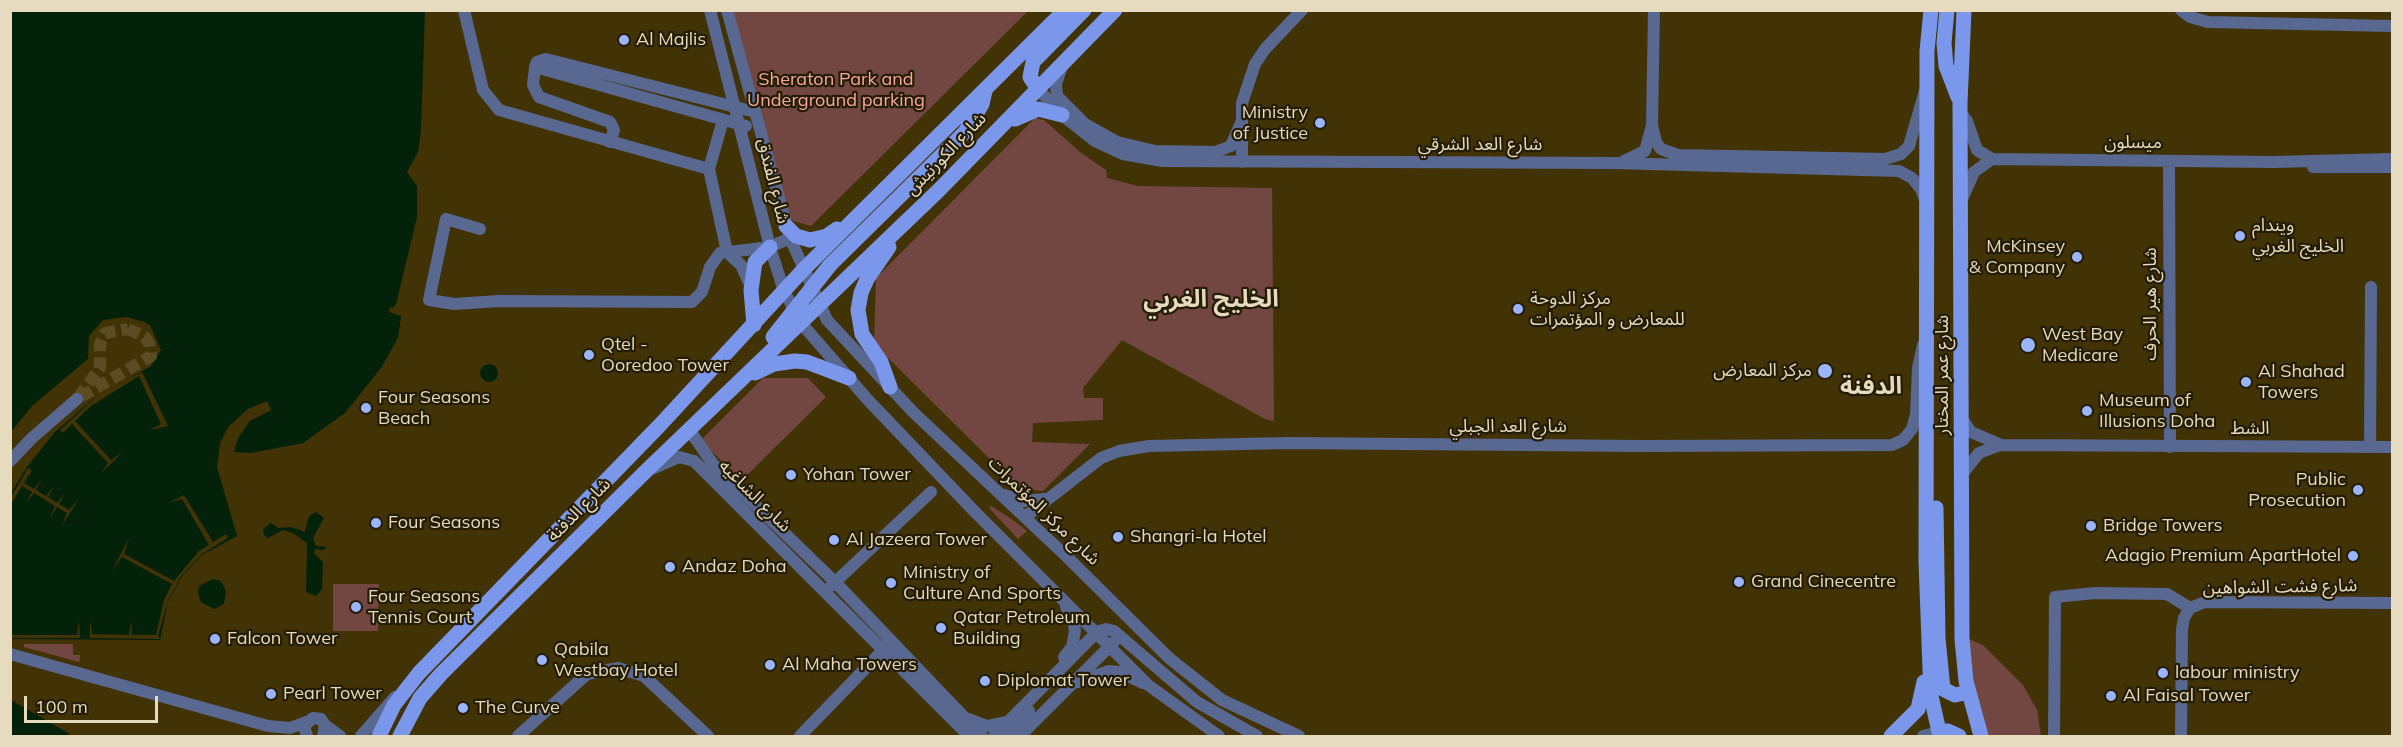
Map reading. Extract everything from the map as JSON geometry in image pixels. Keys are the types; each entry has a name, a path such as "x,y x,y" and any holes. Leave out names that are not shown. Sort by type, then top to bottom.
{"main road":[{"name":"شارع الكورنيش","path":"784,291 1065,10"},
{"path":"1038,89 1030,77 1034,62 1084,10"},
{"name":"شارع الكورنيش","path":"798,317 819,305 895,233 1115,10"},
{"name":"شارع عمر المختار","path":"1924,10 1929,18 1926,561 1933,714 1939,734"},
{"path":"1947,10 1944,43 1946,66 1960,107"},
{"name":"شارع عمر المختار","path":"1964,10 1960,107 1962,639 1969,692 1981,736"},
{"path":"648,470 653,455 782,328 798,317 811,286 957,142 976,117 985,88"},
{"path":"993,134 1032,109 1045,109 1062,115"},
{"path":"788,232 816,240 827,236 848,220 860,216"},
{"path":"890,387 881,362 862,334 858,310 861,293 867,279 887,251 895,233"},
{"path":"754,325 751,287 755,262 770,247"},
{"name":"شارع الدفنة","path":"379,736 405,688 784,291"},
{"name":"شارع الدفنة","path":"400,736 413,708 428,688 744,378 798,317"},
{"path":"744,378 774,364 795,361 807,362 849,378"},
{"path":"1927,435 1936,464 1938,638 1943,689 1955,695 1969,692"},
{"path":"1891,736 1917,709 1929,656"},
{"path":"1939,734 1948,731 1959,736"}],"street":[{"path":"464,10 483,90 499,110 709,169"},
{"name":"شارع الفندق","path":"710,10 770,247 784,291"},
{"name":"شارع الفندق","path":"727,10 788,232 804,269"},
{"path":"1242,162 1242,103 1255,64 1264,49 1302,10"},
{"path":"1614,163 1642,154 1648,146 1652,125 1654,10"},
{"path":"2181,10 2190,17 2208,22 2392,27"},
{"path":"610,142 614,130 610,122 539,97 533,85 537,62 546,59 755,112"},
{"path":"1063,63 1056,88 1058,96 1085,124 1117,142 1155,151 1215,152 1231,146 1241,123"},
{"path":"535,67 759,129"},
{"path":"1652,125 1656,142 1661,149 1678,155 1893,157 1905,150 1913,138 1919,105 1927,88"},
{"name":"شارع العد الشرقي","path":"1038,89 1062,115 1095,141 1134,157 1162,161 1614,163 1899,171 1912,178 1921,189 1927,205"},
{"path":"1960,107 1977,150 1992,159 1974,172 1962,201"},
{"path":"723,120 709,169 728,252 741,265 751,287"},
{"name":"ميسلون","path":"1992,159 2273,162 2389,157"},
{"name":"شارع هير الحرف","path":"2169,161 2170,447"},
{"name":"ميسلون","path":"2273,162 2308,166 2392,167"},
{"path":"480,229 446,219 429,300 454,304 499,301 692,302 702,292 710,267 720,253 770,247 788,232"},
{"name":"شارع مركز المؤتمرات","path":"804,269 819,305 844,341 1083,572 1132,624 1169,658 1222,700 1299,736"},
{"path":"2370,447 2371,287"},
{"path":"784,291 798,317 849,378 1059,596 1148,685 1219,736"},
{"name":"شارع العد الجبلي","path":"1024,517 1101,458 1149,446 1288,443 1892,445 1903,440 1912,429 1916,414 1918,368 1927,335"},
{"path":"10,461 25,444 77,399"},
{"name":"الشط","path":"1962,418 1971,432 2000,445"},
{"name":"شارع الشاغيه","path":"690,431 713,464 835,582 887,645 969,736"},
{"name":"الشط","path":"1963,473 1979,453 2000,445 2392,447"},
{"name":"شارع الشاغيه","path":"648,470 674,457 694,461 826,592 887,645"},
{"path":"826,592 931,492"},
{"path":"1000,493 1024,501 1046,499"},
{"path":"2054,736 2055,597 2095,593 2167,594 2190,608"},
{"path":"1058,671 1060,663 1072,647 1075,631 1073,618 1059,596"},
{"name":"شارع فشت الشواهين","path":"2181,736 2182,629 2184,618 2190,608 2205,602 2392,603"},
{"path":"1021,736 1066,687 1132,624"},
{"path":"994,736 1097,632 1110,630 1197,702 1257,736"},
{"path":"800,736 887,645"},
{"path":"10,654 245,721 306,731 317,718 324,733 334,736"},
{"path":"518,736 587,674 618,668 644,676 708,736"},
{"path":"1066,687 1109,671 1120,672 1148,685"},
{"name":"شارع الدفنة","path":"360,736 373,719 405,688"},
{"path":"1006,736 1033,706 1036,693"},
{"path":"961,726 987,726 1008,722"},
{"name":"شارع الشاغيه","path":"961,726 982,736"},
{"path":"324,733 340,736"},
{"path":"1923,736 1939,734"}],"green space":[{"name":"Sheraton Park and Underground parking","path":"732,11 1028,11 811,226 790,220"},
{"path":"1035,118 1044,120 1080,152 1106,170 1107,178 1138,186 1272,188 1274,421 1265,419 1122,340 1083,388 1084,398 1103,398 1103,420 1033,423 1032,442 1090,444 1043,491 1020,489 874,344 876,278"},
{"path":"763,378 808,378 826,397 741,481 701,440"},
{"path":"991,506 1027,531 1018,539 989,508"},
{"name":"Four Seasons Tennis Court","path":"333,584 379,584 378,631 333,631"},
{"path":"1969,639 1983,645 2023,685 2037,710 2041,736 1986,736 1972,677"},
{"path":"24,644 73,644 73,655 80,655 79,667 79,662 24,647"}],"shaded area":[{"path":"11,11 425,11 421,131 418,152 407,172 417,186 417,217 396,304 393,308 390,307 389,312 401,316 398,338 381,368 345,413 303,443 251,453 234,452 238,438 250,421 271,410 267,401 248,409 229,426 220,443 217,467 237,536 202,555 183,575 168,602 160,640 10,639 11,493 27,467 54,433 92,400 151,366 161,350 150,325 126,317 103,320 89,336 88,359 32,406 11,432"},
{"path":"485,364 493,364 498,369 496,380 485,382 480,377 480,369"},
{"path":"316,512 324,518 313,538 316,546 327,547 323,550 315,549 314,553 323,562 322,589 316,596 306,592 307,543 293,533 283,530 268,538 264,535 263,529 271,523 278,528 291,527 305,532 309,516"},
{"path":"213,579 221,581 226,591 224,604 214,609 201,602 198,593 199,586"},
{"path":"11,700 68,733 70,736 11,736"}],"pier":[{"path":"142,372 168,426 150,430 161,424 139,376 91,406 75,421 111,460 123,452 101,473 108,463 72,424 63,433 60,430 97,396"},
{"path":"28,468 32,470 24,483 34,489 42,479 36,490 46,496 54,486 48,497 57,503 65,493 59,504 69,510 79,499 61,527 67,513 57,507 50,518 55,506 34,493 26,503 32,492 22,486 11,504 11,497"},
{"path":"184,495 213,542 226,534 228,538 202,554 182,575 168,601 158,636 160,639 90,638 90,618 92,634 129,635 131,620 132,635 156,635 164,600 172,584 122,557 112,571 129,538 124,554 174,581 199,551 209,545 182,499 169,503"},
{"path":"79,621 80,638 11,638 11,635 77,635"}],"tunnel":[{"path":"128,329 145,337 149,343 151,356 77,399 100,368 100,344 105,333 128,329"}],"place":[{"name":"Al Majlis","path":"624,40"},
{"name":"Ministry of Justice","path":"1320,123"},
{"name":"ويندام الخليج الغربي","path":"2240,236"},
{"name":"McKinsey & Company","path":"2077,257"},
{"name":"مركز الدوحة للمعارض و المؤتمرات","path":"1518,309"},
{"name":"West Bay Medicare","path":"2028,345"},
{"name":"Qtel - Ooredoo Tower","path":"589,355"},
{"name":"مركز المعارض","path":"1825,371"},
{"name":"Al Shahad Towers","path":"2246,382"},
{"name":"Four Seasons Beach","path":"366,408"},
{"name":"Museum of Illusions Doha","path":"2087,411"},
{"name":"Yohan Tower","path":"791,475"},
{"name":"Public Prosecution","path":"2358,490"},
{"name":"Four Seasons","path":"376,523"},
{"name":"Bridge Towers","path":"2091,526"},
{"name":"Shangri-la Hotel","path":"1118,537"},
{"name":"Al Jazeera Tower","path":"834,540"},
{"name":"Adagio Premium ApartHotel","path":"2353,556"},
{"name":"Andaz Doha","path":"670,567"},
{"name":"Grand Cinecentre","path":"1739,582"},
{"name":"Ministry of Culture And Sports","path":"891,583"},
{"name":"Four Seasons Tennis Court","path":"356,607"},
{"name":"Qatar Petroleum Building","path":"941,628"},
{"name":"Falcon Tower","path":"215,639"},
{"name":"Qabila Westbay Hotel","path":"542,660"},
{"name":"Al Maha Towers","path":"770,665"},
{"name":"labour ministry","path":"2163,673"},
{"name":"Diplomat Tower","path":"985,681"},
{"name":"Pearl Tower","path":"271,694"},
{"name":"Al Faisal Tower","path":"2111,696"},
{"name":"The Curve","path":"463,708"}],"district":[{"name":"الخليج الغربي","path":"1211,300"},
{"name":"الدفنة","path":"1871,387"}]}
